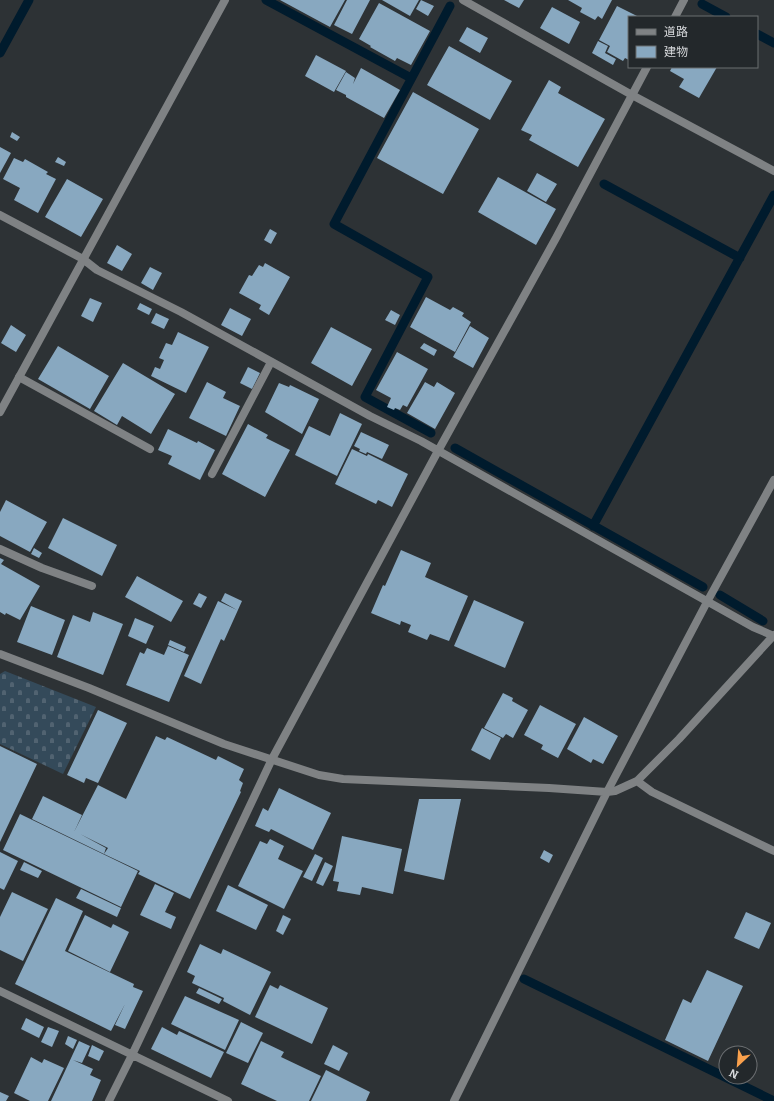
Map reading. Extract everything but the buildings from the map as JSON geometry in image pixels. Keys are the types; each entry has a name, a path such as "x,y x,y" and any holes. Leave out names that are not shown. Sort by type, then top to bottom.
{"street":[{"path":"0,412 225,0"},
{"path":"463,0 632,95 774,171"},
{"path":"676,16 684,0"},
{"path":"109,1101 272,759 438,451 556,238 646,68"},
{"path":"0,215 83,259 97,270 181,312 370,416 421,441 707,602 753,627 774,636 679,739 637,780 615,791 606,792 343,779 319,774 224,744 89,688 0,654"},
{"path":"212,474 271,362"},
{"path":"19,377 150,449"},
{"path":"454,1101 606,792 774,480"},
{"path":"0,549 42,568 92,586"},
{"path":"637,780 652,792 774,851"},
{"path":"0,991 228,1101"}],"green space":[{"path":"5,671 96,707 63,774 0,744 0,674"}],"waterway":[{"path":"0,53 29,0"},
{"path":"266,0 411,78"},
{"path":"702,4 724,16"},
{"path":"431,433 365,397 428,277 334,224 450,6"},
{"path":"758,35 774,43"},
{"path":"604,184 740,258"},
{"path":"593,526 774,195"},
{"path":"455,448 703,587"},
{"path":"720,595 763,621"},
{"path":"524,979 774,1101"}]}
